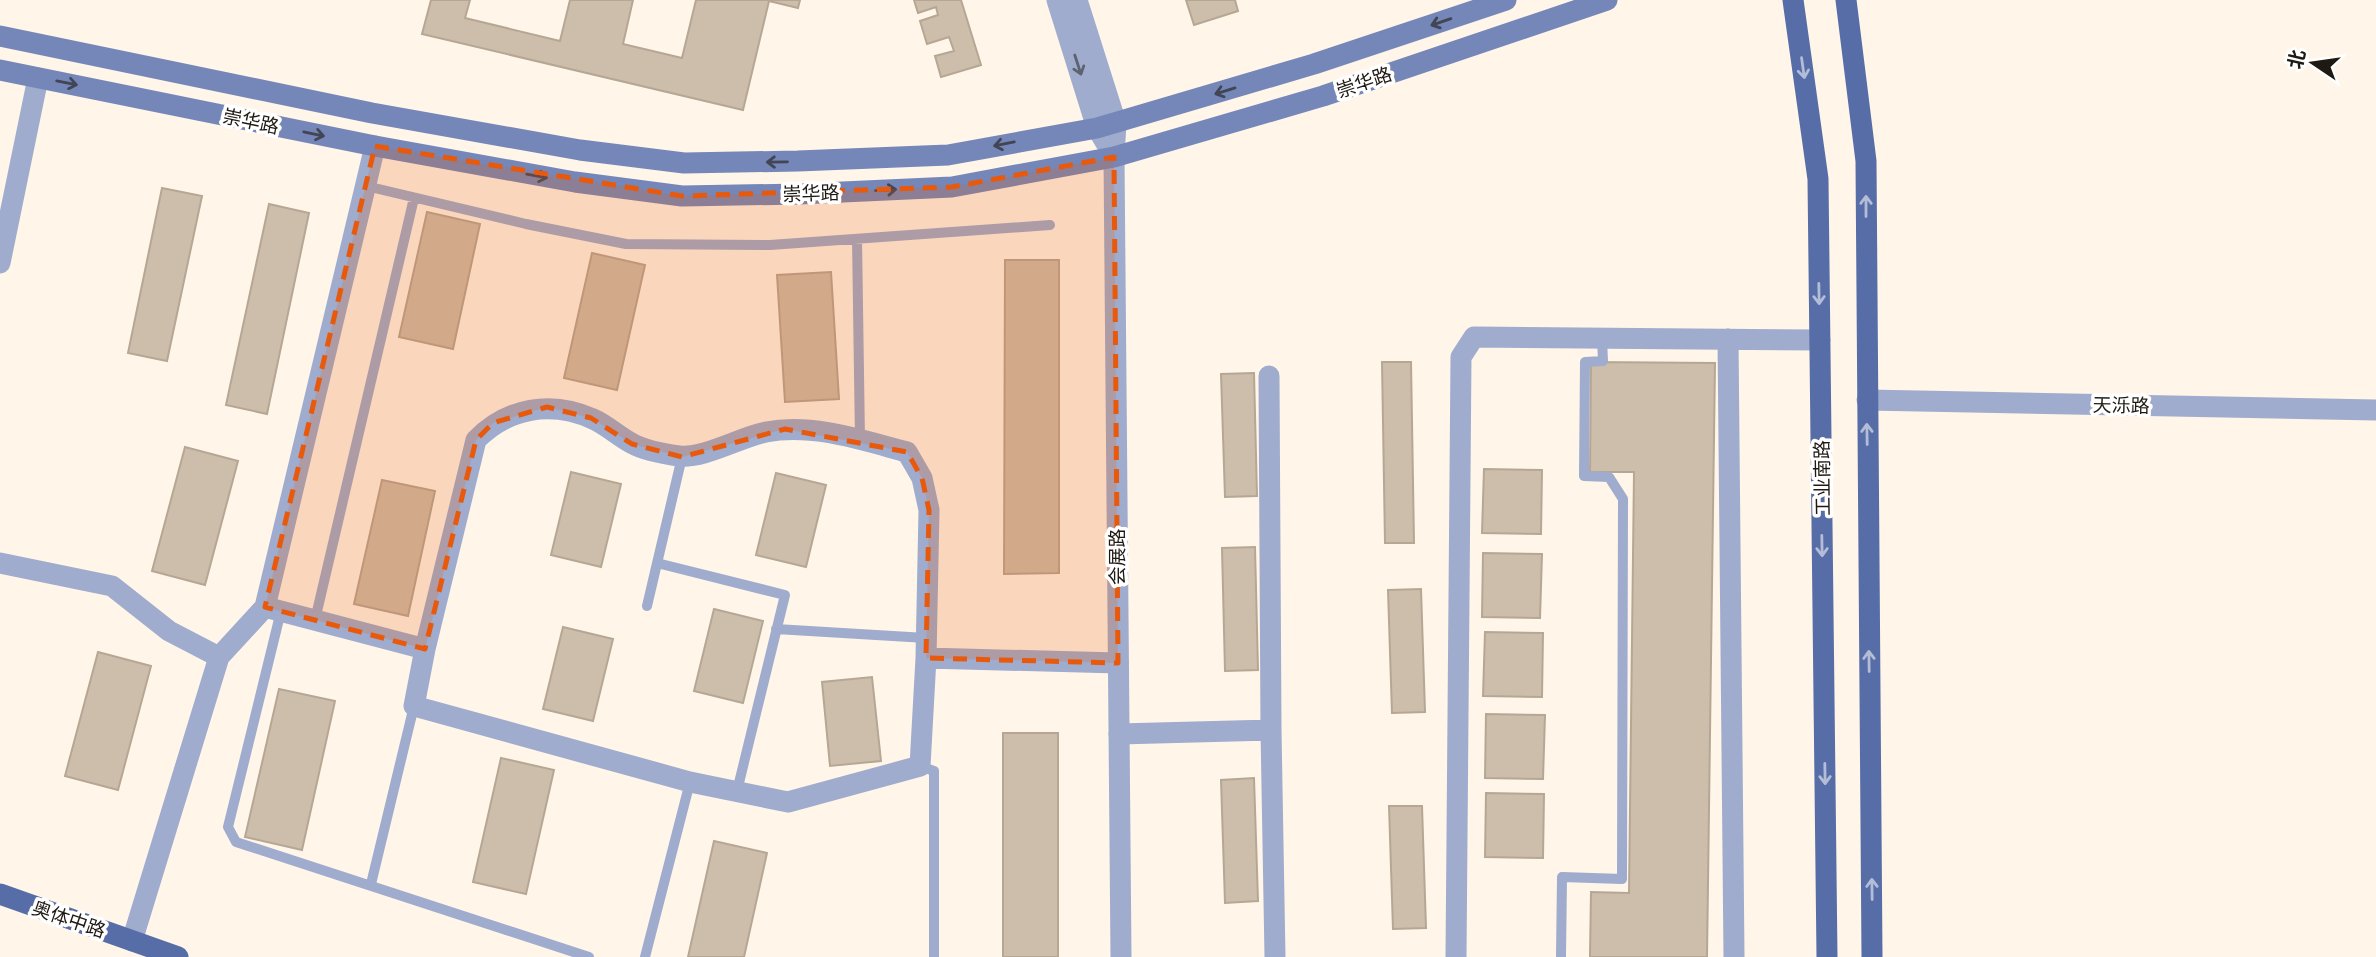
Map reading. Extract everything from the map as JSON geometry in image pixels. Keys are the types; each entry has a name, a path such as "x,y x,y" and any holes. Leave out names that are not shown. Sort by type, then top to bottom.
{"main road":[{"name":"崇华路","path":"0,36 385,115 580,150 684,163 948,155 1107,125 1314,64 1506,0"},
{"name":"崇华路","path":"0,70 375,146 575,182 682,196 952,187 1114,157 1323,96 1607,0"},
{"name":"工业南路","path":"1793,0 1818,179 1827,957"},
{"path":"1846,0 1866,161 1872,957"},
{"name":"奥体中路","path":"0,894 178,957"}],"street":[{"name":"会展路","path":"1057,0 1107,125"},
{"name":"会展路","path":"1077,0 1114,157 1121,957"},
{"path":"0,263 38,78"},
{"path":"132,941 219,657 273,609 375,146"},
{"path":"1457,957 1461,357 1474,337 1820,340"},
{"path":"1728,340 1734,957"},
{"path":"1269,376 1275,957"},
{"name":"天泺路","path":"1867,400 2376,410"},
{"path":"547,407 567,410 591,418 632,444 682,457 785,429 860,439 907,452 922,478 929,510 920,766 788,802 690,782 414,706 425,649 476,440 493,423 521,412 547,407"},
{"path":"0,563 112,586 169,631 219,657"},
{"path":"273,609 425,649"},
{"path":"926,648 1118,663"},
{"path":"1119,734 1271,730"}],"lane":[{"path":"366,186 626,244 770,245 1050,225"},
{"path":"315,620 414,198"},
{"path":"857,239 860,439"},
{"path":"1561,957 1562,877 1622,879 1623,499 1609,477 1584,476 1586,362 1603,361 1602,339"},
{"path":"647,606 682,457"},
{"path":"657,563 785,595 737,791"},
{"path":"273,609 228,827 236,842 589,957"},
{"path":"776,629 926,648"},
{"path":"371,884 414,706"},
{"path":"920,766 934,771 934,957"},
{"path":"645,957 690,782"}],"highlighted area":[{"path":"375,146 682,196 952,187 1114,157 1118,663 926,658 929,510 922,478 907,452 785,429 682,457 632,444 591,418 547,407 493,423 476,440 425,649 265,607"}],"building":[{"path":"431,0 470,0 465,18 560,41 570,0 633,0 623,44 682,58 696,0 800,0 798,8 769,1 743,110 422,34"},
{"path":"914,0 961,0 981,65 941,77 935,56 954,51 949,37 927,44 920,21 938,15 936,7 918,13"},
{"path":"1186,0 1235,0 1238,11 1194,25"},
{"path":"162,188 202,196 167,361 128,353"},
{"path":"269,204 309,213 267,414 226,405"},
{"path":"427,212 480,224 453,349 399,337"},
{"path":"592,253 645,265 617,390 564,378"},
{"path":"1005,260 1059,260 1059,573 1004,574"},
{"path":"831,272 839,399 785,402 777,275"},
{"path":"1382,362 1411,362 1414,543 1385,543"},
{"path":"1591,362 1715,363 1707,957 1590,957 1591,892 1629,893 1634,472 1590,472"},
{"path":"1254,373 1257,496 1225,497 1221,374"},
{"path":"185,447 238,461 205,585 152,571"},
{"path":"1484,469 1542,470 1541,534 1482,533"},
{"path":"571,472 621,484 601,567 551,555"},
{"path":"776,473 826,485 806,567 756,555"},
{"path":"382,480 435,491 408,616 354,604"},
{"path":"1255,547 1258,670 1225,671 1222,548"},
{"path":"1483,553 1542,554 1540,618 1482,617"},
{"path":"1421,589 1425,712 1392,713 1388,590"},
{"path":"714,609 763,621 743,703 694,691"},
{"path":"563,627 613,639 593,721 543,709"},
{"path":"1485,632 1543,633 1542,697 1483,696"},
{"path":"98,652 151,666 118,790 65,776"},
{"path":"872,677 881,761 830,766 822,682"},
{"path":"279,689 335,701 302,850 245,837"},
{"path":"1486,714 1545,715 1543,779 1485,778"},
{"path":"1003,733 1058,733 1058,957 1003,957"},
{"path":"501,758 554,770 526,894 473,882"},
{"path":"1254,778 1258,901 1225,903 1221,780"},
{"path":"1486,793 1544,794 1543,858 1485,857"},
{"path":"1389,806 1422,806 1426,928 1393,929"},
{"path":"714,841 767,853 744,957 688,957"}]}
